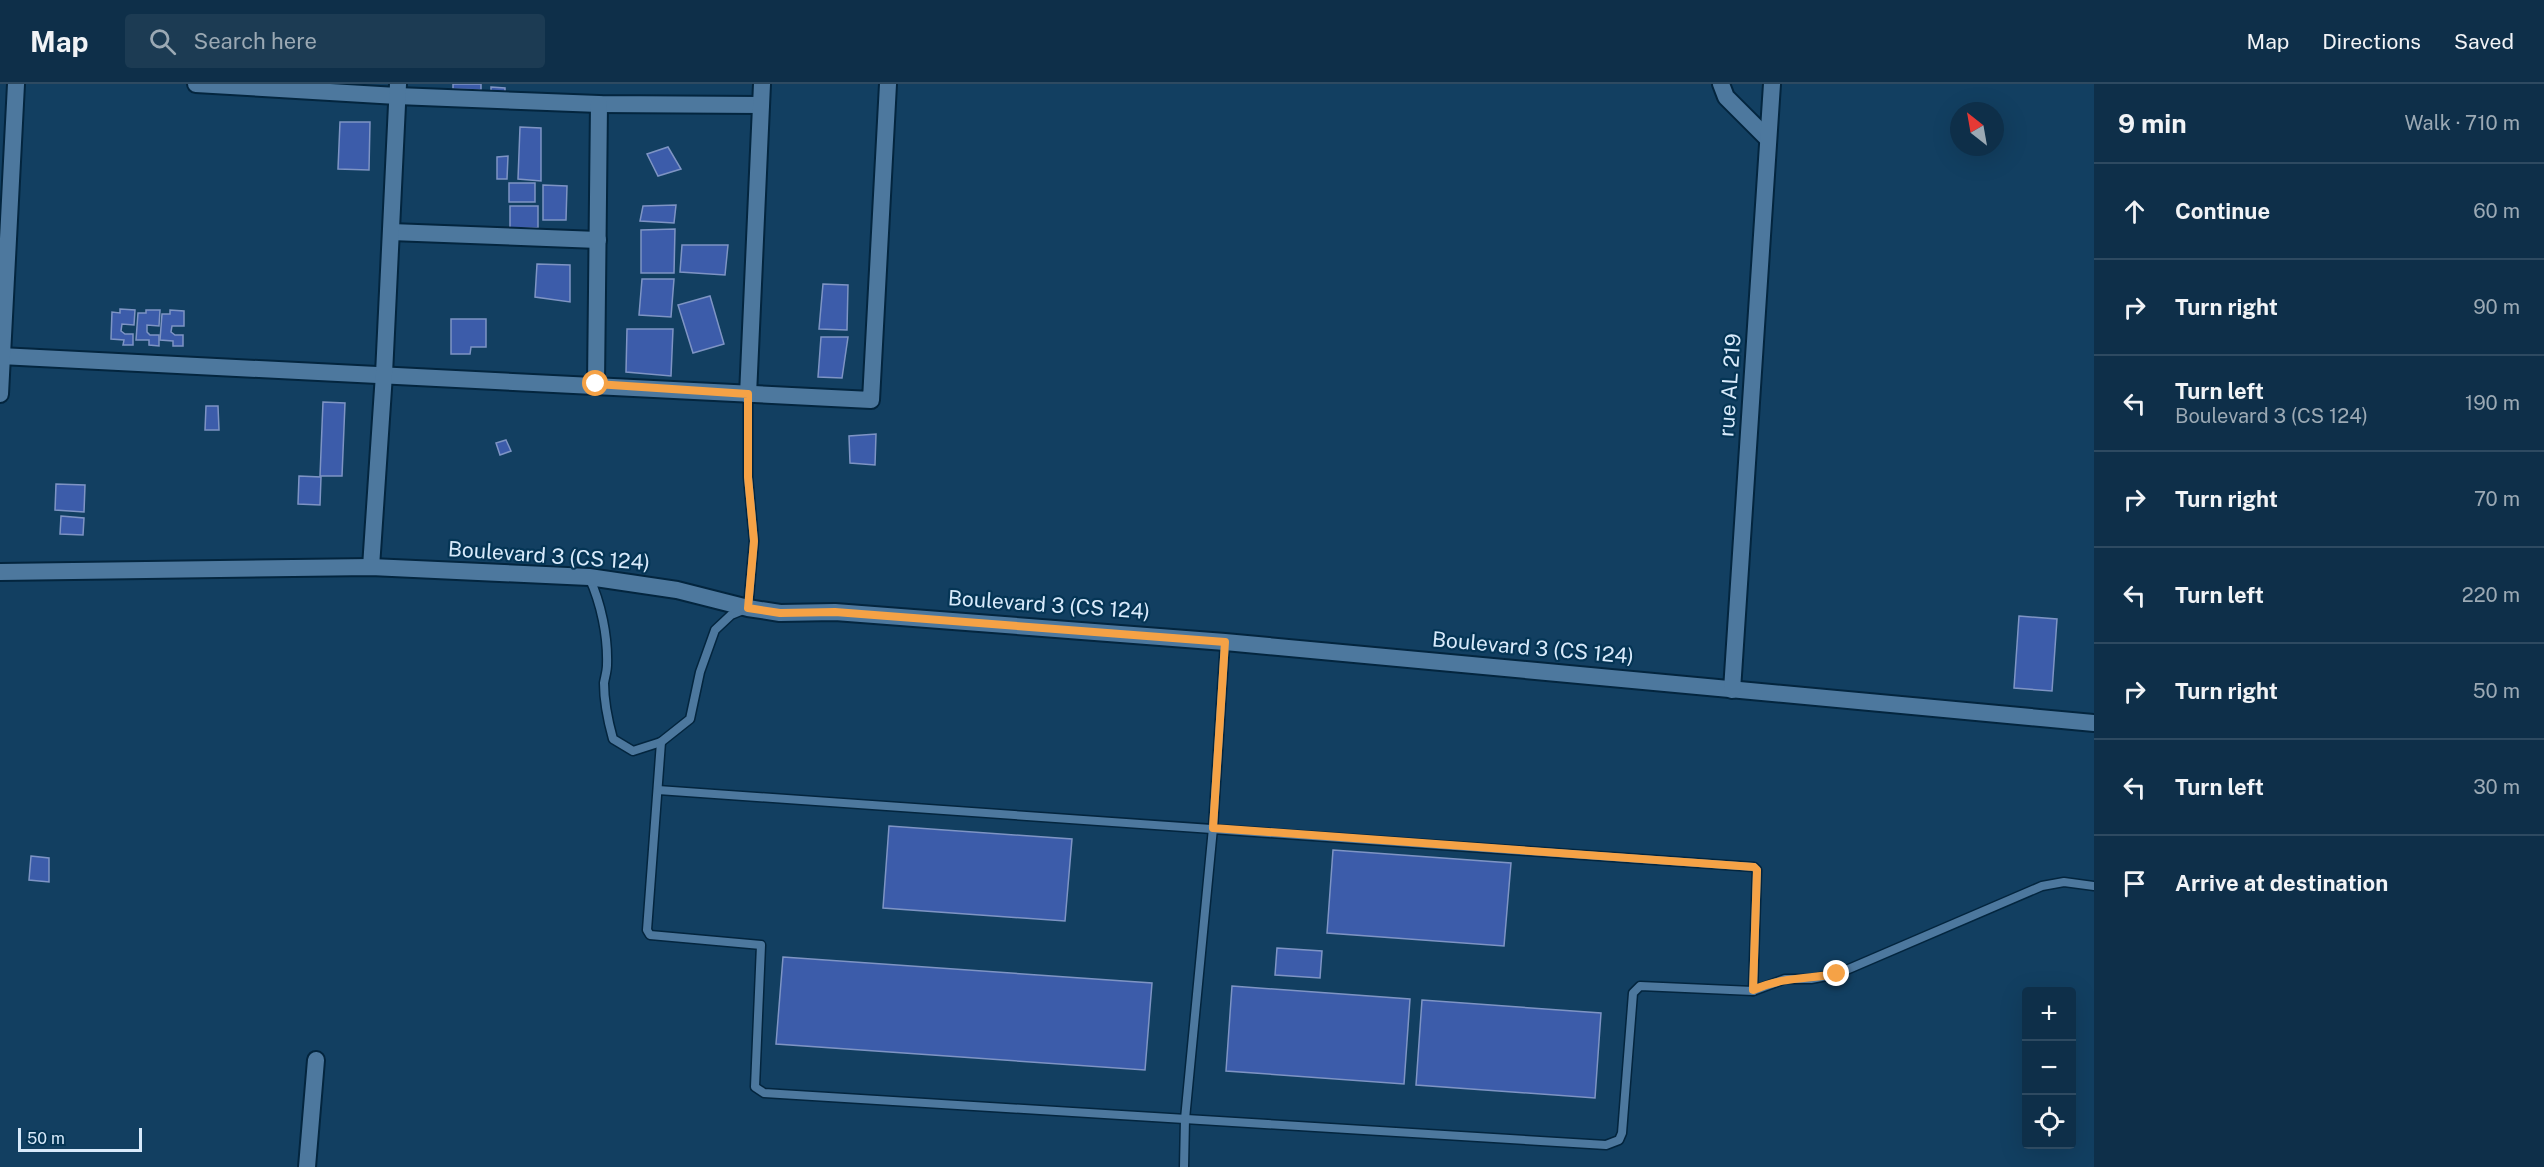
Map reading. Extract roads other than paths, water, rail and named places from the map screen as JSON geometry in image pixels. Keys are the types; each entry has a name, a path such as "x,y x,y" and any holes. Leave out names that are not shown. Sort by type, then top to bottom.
{"street":[{"path":"0,394 16,84"},
{"path":"196,84 398,90 599,104 761,105"},
{"path":"748,394 762,84"},
{"path":"2,356 596,384 870,400 888,84"},
{"path":"1721,84 1726,97 1768,139"},
{"name":"rue AL 219","path":"1732,690 1772,84"},
{"path":"371,567 384,374 398,90"},
{"path":"596,384 599,104"},
{"path":"391,232 598,240"},
{"name":"Boulevard 3 (CS 124)","path":"0,572 371,567 589,577 677,590 748,608 780,613 835,612 1225,642 2094,723"},
{"path":"307,1167 316,1060"}],"lane":[{"path":"589,577 597,595 603,627 607,663 604,683 613,739 633,752 661,742 690,719 700,672 716,630 731,615 748,608 754,541 748,477 748,394"},
{"path":"1184,1167 1185,1119 1213,828 1225,642"},
{"path":"661,742 647,930 650,935 761,945 755,1087 759,1091 1596,1145 1614,1144 1622,1133 1633,993 1636,988 1640,986 1753,990 1785,979 1837,974 2042,886 2064,882 2094,886"},
{"path":"658,790 1754,867 1757,870 1753,990"}]}
